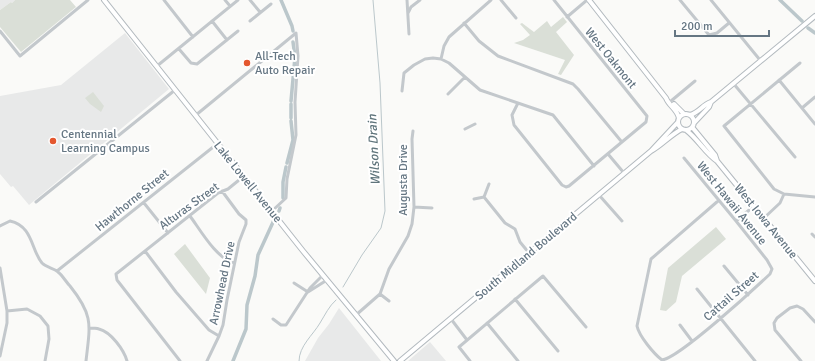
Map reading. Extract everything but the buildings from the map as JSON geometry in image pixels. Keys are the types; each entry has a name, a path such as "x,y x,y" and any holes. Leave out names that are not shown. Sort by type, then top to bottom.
{"main road":[{"name":"Lake Lowell Avenue","path":"104,0 326,280 394,361"},
{"path":"588,0 667,101 675,109 679,127 684,130 693,125 709,107 711,102"},
{"path":"666,98 684,114 690,115 696,113 815,16"},
{"path":"678,120 684,114"},
{"path":"690,115 693,119 693,125"},
{"name":"South Midland Boulevard","path":"400,361 651,151 678,120"},
{"name":"West Iowa Avenue","path":"693,125 717,161 815,281"},
{"name":"South Midland Boulevard","path":"651,151 657,148 674,133 684,130"},
{"name":"West Iowa Avenue","path":"684,130 692,135 712,158 717,161"}],"street":[{"path":"0,31 20,56 88,0"},
{"path":"164,0 193,37"},
{"path":"225,0 230,6"},
{"path":"157,66 238,0"},
{"path":"250,0 260,12"},
{"path":"407,0 409,34"},
{"path":"408,13 411,7 420,0"},
{"path":"441,59 444,46 449,38 491,0"},
{"path":"501,0 516,18"},
{"name":"West Oakmont","path":"554,0 647,116 646,122 621,141"},
{"path":"567,17 588,0"},
{"path":"680,0 709,35 717,33 729,23"},
{"path":"710,0 760,60"},
{"path":"250,20 271,4"},
{"path":"212,21 227,40"},
{"path":"464,23 479,41 498,56 573,84 578,88 621,141 594,166 566,187 562,185 514,125 512,115 518,103"},
{"path":"179,49 191,63 197,64 238,31"},
{"path":"196,115 296,33 298,56 294,102 296,141 288,179 286,198 272,211"},
{"path":"0,39 4,36"},
{"path":"402,90 404,73 414,65 425,59 441,59 480,90 553,115 594,166"},
{"path":"800,63 724,126 774,189 784,194 815,197"},
{"path":"448,94 464,77"},
{"path":"779,80 815,124"},
{"path":"671,101 695,81"},
{"path":"733,82 795,157"},
{"path":"36,202 175,90"},
{"path":"802,108 815,97"},
{"path":"465,129 475,124"},
{"name":"Augusta Drive","path":"356,315 380,294 389,269 408,236 412,224 414,207 413,131"},
{"name":"Hawthorne Street","path":"57,270 217,144"},
{"path":"608,154 624,174"},
{"name":"West Hawaii Avenue","path":"684,158 767,260"},
{"name":"Alturas Street","path":"180,361 115,276 168,232 244,176"},
{"path":"484,197 489,184"},
{"name":"Arrowhead Drive","path":"207,361 223,325 234,263 239,242 246,224 246,220 239,214 222,191"},
{"path":"764,218 780,203 784,194"},
{"path":"599,195 622,221"},
{"path":"474,199 484,197"},
{"path":"484,197 505,223 515,229 520,242 529,253"},
{"name":"Cattail Street","path":"718,201 652,256 637,326 638,330 659,358 662,360 667,360 748,295 770,274 772,269 767,260"},
{"path":"144,203 168,232"},
{"path":"736,221 754,206"},
{"path":"414,207 432,208"},
{"path":"190,216 216,251 223,258 234,263"},
{"path":"0,226 12,220 18,223 31,238 42,263 47,267 57,270 85,307 89,328 86,361"},
{"path":"812,234 815,237"},
{"path":"145,251 176,292 209,330 219,336"},
{"path":"724,266 748,295"},
{"path":"0,268 7,311 7,323 0,356"},
{"path":"273,319 281,325 286,325 308,292 322,275"},
{"path":"470,361 459,348 543,276 586,327"},
{"path":"308,292 326,280"},
{"path":"294,283 308,292"},
{"path":"697,289 755,361"},
{"path":"380,294 389,301"},
{"path":"515,299 558,351"},
{"path":"801,361 775,330 774,323 777,318 790,308 797,306 803,309 815,322"},
{"path":"7,311 27,309 40,316 48,326 49,339 45,361"},
{"path":"451,319 467,340"},
{"path":"487,323 518,361"},
{"path":"680,325 692,341"},
{"path":"89,328 98,328 104,331 122,352 127,361"}],"shaded area":[{"path":"0,0 15,0 0,10"},
{"path":"15,0 70,0 76,7 21,52 0,27 0,10"},
{"path":"563,17 567,22 556,32 574,55 561,75 558,74 565,60 514,43 523,40 530,35 520,24 522,23 534,32 547,21 551,27"},
{"name":"Centennial Learning Campus","path":"125,33 169,89 29,205 13,186 11,187 0,174 0,96 61,85"},
{"path":"93,92 104,106 101,112 90,104 85,98"},
{"path":"716,227 726,239 682,276 676,302 666,311 660,310 668,268"},
{"path":"185,244 210,278 206,294 174,254"},
{"path":"339,308 381,361 305,361 318,338"},
{"path":"430,342 446,361 408,361"}],"waterway":[{"path":"281,0 293,31"},
{"name":"Wilson Drain","path":"343,287 362,255 381,228 385,211 380,83 373,0"},
{"path":"780,0 802,21"},
{"path":"808,28 815,33"},
{"path":"291,101 295,57 293,42"},
{"path":"291,104 291,118"},
{"path":"287,163 293,140 291,121"},
{"path":"283,198 283,182 286,167"},
{"path":"233,361 246,329 247,305 255,276 258,255 274,220"},
{"name":"Wilson Drain","path":"299,361 301,350 336,300"}],"place":[{"name":"All-Tech Auto Repair","path":"247,63"},
{"name":"Centennial Learning Campus","path":"53,141"}]}
